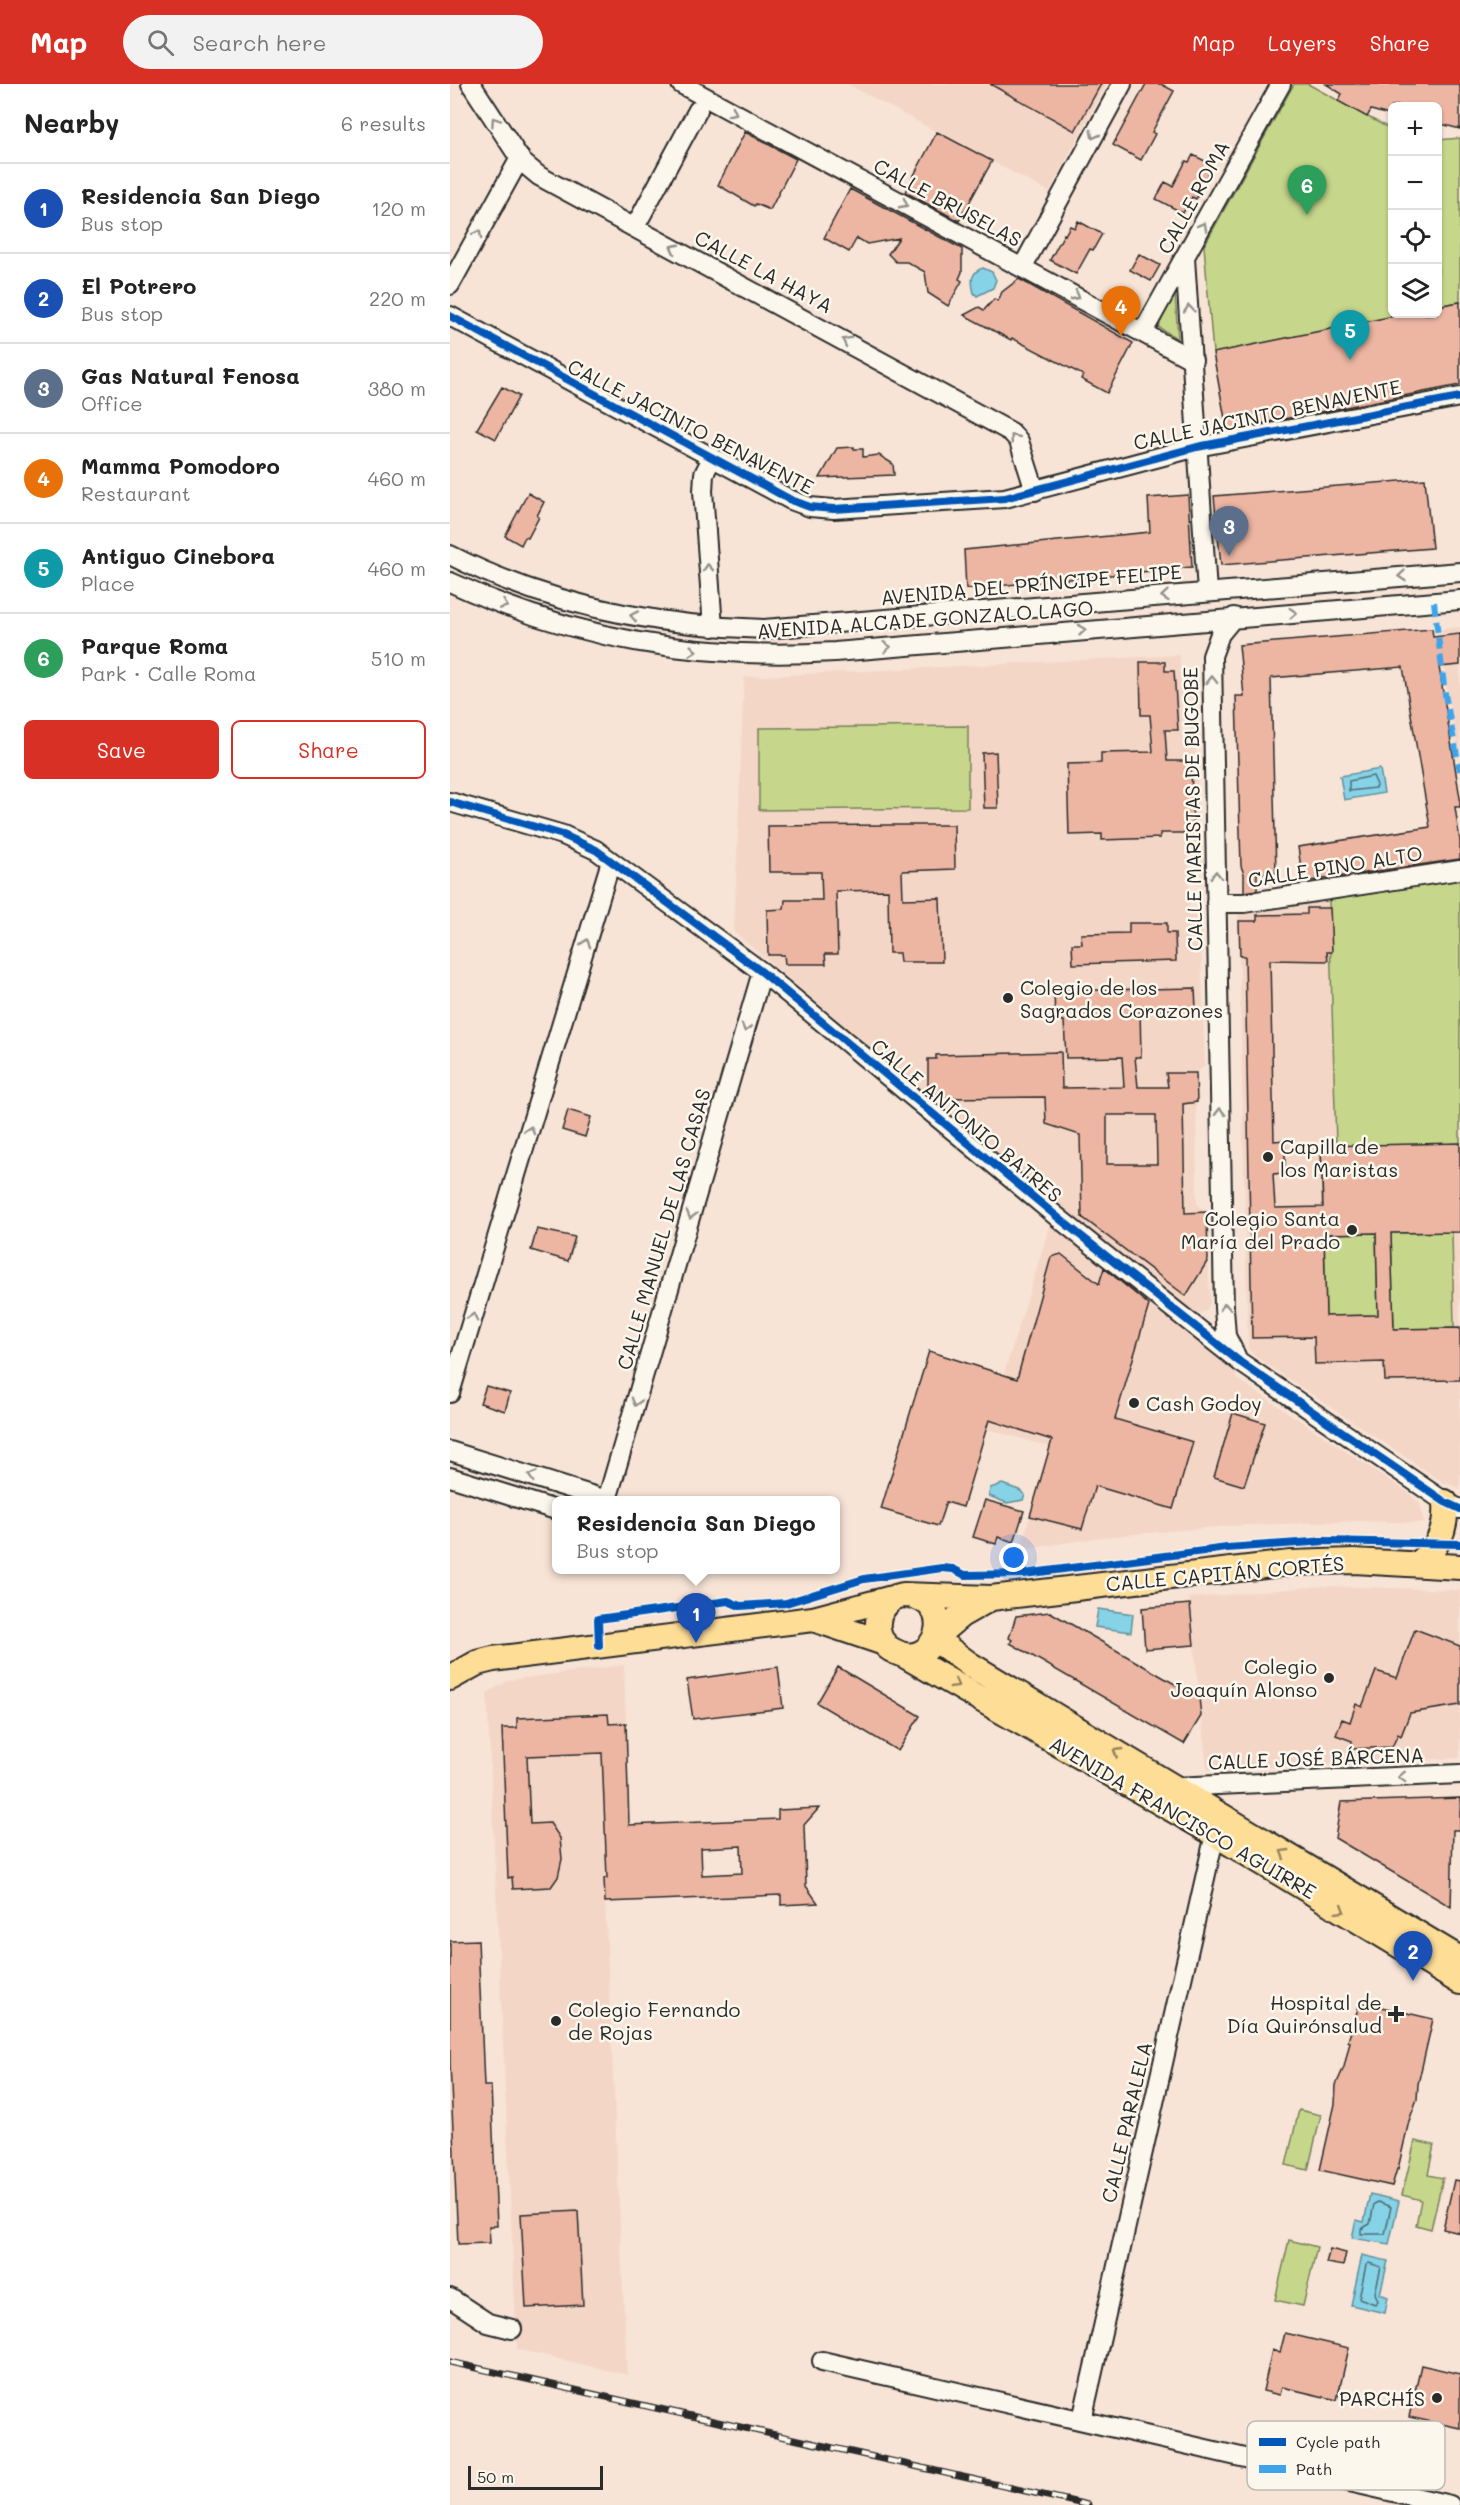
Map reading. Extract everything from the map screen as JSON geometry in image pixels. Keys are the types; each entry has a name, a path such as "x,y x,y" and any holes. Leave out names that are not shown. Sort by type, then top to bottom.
{"main road":[{"path":"1418,1564 1440,1540 1446,1515 1456,1512"},
{"name":"CALLE CAPITÁN CORTÉS","path":"450,1678 477,1663 510,1657 813,1619 902,1598 991,1598 1290,1563 1354,1561 1460,1567"},
{"path":"894,1649 879,1634 878,1620 882,1610 902,1598 926,1601 935,1612 938,1622 935,1638"},
{"name":"CALLE CAPITÁN CORTÉS","path":"813,1619 894,1649 922,1652 961,1615 991,1598"},
{"name":"AVENIDA FRANCISCO AGUIRRE","path":"935,1638 969,1664 1460,1959"},
{"name":"AVENIDA FRANCISCO AGUIRRE","path":"894,1649 1215,1834 1460,1982"},
{"name":"CALLE CAPITÁN CORTÉS","path":"450,1658 510,1657"}],"street":[{"name":"CALLE LA HAYA","path":"471,84 520,158 538,176 1011,432 1019,441 1035,491"},
{"name":"CALLE BRUSELAS","path":"681,84 1193,360"},
{"path":"1022,268 1122,84"},
{"name":"CALLE ROMA","path":"1143,332 1281,84"},
{"path":"635,227 703,96"},
{"path":"450,285 520,158"},
{"path":"1185,258 1207,592"},
{"name":"CALLE JACINTO BENAVENTE","path":"450,316 791,500 810,507 834,509 1005,498 1197,447 1460,397"},
{"path":"450,555 501,578 578,604 652,620 713,627 703,491 704,474 711,458"},
{"name":"AVENIDA DEL PRÍNCIPE FELIPE","path":"713,627 764,628 1460,572"},
{"name":"AVENIDA ALCADE GONZALO LAGO","path":"450,582 509,607 585,632 668,648 751,655 835,652 1234,617"},
{"path":"1234,617 1460,600"},
{"name":"CALLE MARISTAS DE BUGOBE","path":"1234,617 1220,634 1212,656 1224,1308 1226,1335 1240,1362"},
{"name":"CALLE ANTONIO BATRES","path":"450,802 563,835 579,841 611,861 762,972 1061,1220 1240,1362 1456,1512"},
{"path":"450,1393 611,861"},
{"name":"CALLE PINO ALTO","path":"1216,903 1244,903 1460,870"},
{"name":"CALLE MANUEL DE LAS CASAS","path":"608,1496 762,972"},
{"path":"450,1451 594,1496"},
{"path":"450,1477 552,1509"},
{"name":"CALLE JOSÉ BÁRCENA","path":"1173,1787 1460,1774"},
{"name":"CALLE PARALELA","path":"1082,2420 1215,1834"},
{"path":"450,2298 488,2323 512,2329"},
{"path":"822,2361 1247,2458"},
{"path":"1385,2490 1450,2505"}],"shaded area":[{"path":"847,84 1107,84 1049,192"},
{"path":"1460,627 1460,755 1447,692 1442,629"},
{"name":"Colegio de los Sagrados Corazones","path":"1180,655 1182,739 1196,746 1199,842 1188,851 1189,910 1200,916 1205,1065 1196,1073 1197,1204 1207,1212 1210,1302 1206,1311 1193,1315 1079,1224 734,932 744,677"},
{"name":"Colegio Santa María del Prado","path":"1460,880 1460,1488 1444,1483 1253,1355 1248,1348 1238,913"},
{"name":"Cash Godoy","path":"1051,1222 1149,1305 1238,1371 1236,1378 1410,1494 1420,1504 1424,1523 1361,1521 1228,1526 1102,1537 1020,1550 1050,1447 987,1429"},
{"name":"Colegio Joaquín Alonso","path":"1322,1586 1460,1590 1460,1758 1207,1770 1189,1598"},
{"name":"Colegio Fernando de Rojas","path":"624,1665 629,1825 605,1826 606,1851 613,1878 604,1879 627,2375 517,2349 487,1693 509,1680"}],"green space":[{"path":"1294,84 1308,84 1388,128 1388,317 1213,353 1204,246"},
{"path":"1460,138 1460,302 1442,305 1442,156 1442,140"},
{"path":"1175,293 1178,339 1158,327"},
{"path":"968,726 968,808 759,810 759,728"},
{"path":"1460,880 1460,1220 1323,1222 1321,1146 1336,1145 1329,900"},
{"path":"1452,1232 1454,1328 1394,1329 1391,1233"},
{"path":"1376,1233 1378,1315 1326,1316 1324,1234"},
{"path":"1299,2110 1321,2115 1308,2170 1286,2165"},
{"path":"1415,2141 1434,2145 1428,2175 1443,2178 1431,2229 1416,2225 1421,2200 1402,2195"},
{"path":"1289,2240 1317,2247 1303,2306 1275,2300"}],"water":[{"path":"983,268 992,272 996,280 993,288 977,296 974,293 972,278"},
{"path":"1380,769 1384,793 1344,800 1340,776"},
{"path":"1002,1484 1019,1490 1025,1495 1023,1500 1007,1503 989,1496 990,1488"},
{"path":"1098,1609 1133,1614 1131,1632 1095,1627"},
{"path":"1370,2194 1399,2201 1389,2244 1352,2238 1356,2220 1364,2222"},
{"path":"1362,2255 1388,2261 1380,2294 1388,2297 1385,2313 1351,2305"}],"building":[{"path":"990,84 1101,84 1075,131"},
{"path":"1146,84 1161,84 1174,91 1152,132 1155,134 1141,160 1113,145"},
{"path":"1326,84 1460,84 1460,129 1442,124 1442,102 1388,102 1388,115 1371,110 1367,117 1338,101 1342,94"},
{"path":"745,132 796,159 770,210 756,204 754,206 718,185"},
{"path":"937,132 992,161 959,221 905,192"},
{"path":"1193,155 1213,165 1196,199 1192,197 1183,213 1156,199 1165,182 1173,186 1186,161 1189,162"},
{"path":"850,189 962,249 962,272 959,279 962,281 948,306 928,293 925,272 907,262 896,262 888,254 899,238 867,244 857,238 849,252 824,238"},
{"path":"1078,221 1102,234 1093,250 1090,249 1076,274 1050,260 1064,234 1070,226 1075,228"},
{"path":"1139,254 1160,265 1151,281 1130,270"},
{"path":"1019,279 1133,343 1107,393 1081,379 1083,375 964,315 979,307 984,310 994,299 998,301 1002,292"},
{"path":"1460,302 1460,385 1227,430 1213,353 1388,317 1442,318 1442,305"},
{"path":"502,387 519,396 496,439 477,429"},
{"path":"854,447 854,449 863,449 863,457 879,455 893,464 894,475 820,478 837,448"},
{"path":"1425,479 1432,548 1221,565 1214,496"},
{"path":"528,493 544,502 528,538 525,537 521,545 505,536"},
{"path":"1188,495 1192,567 966,589 964,550 1150,532 1148,498"},
{"path":"1432,629 1433,637 1460,634 1460,665 1439,667 1460,798 1460,807 1455,807 1460,859 1303,882 1298,847 1430,827 1403,667 1271,678 1276,873 1257,873 1257,890 1244,892 1244,874 1241,866 1236,696 1244,696 1239,645"},
{"path":"1140,662 1165,662 1165,671 1174,671 1178,730 1165,730 1167,761 1191,761 1193,833 1160,833 1160,838 1102,840 1102,834 1069,835 1067,764 1101,763 1101,753 1153,752 1150,715 1141,715"},
{"path":"996,752 998,808 984,808 982,753"},
{"path":"954,825 955,869 902,871 903,899 940,898 942,962 900,962 899,953 889,953 888,890 836,891 838,954 825,954 826,964 785,964 784,955 768,955 767,910 784,909 785,900 822,900 821,872 769,872 768,826"},
{"path":"1307,908 1330,908 1332,952 1327,952 1328,961 1270,960 1274,1141 1285,1140 1285,1173 1273,1174 1275,1208 1323,1207 1321,1146 1460,1143 1460,1232 1391,1233 1394,1329 1460,1328 1460,1380 1385,1381 1384,1362 1315,1364 1314,1337 1252,1338 1245,956 1240,956 1239,921 1257,921 1257,915 1307,914","holes":["1376,1233 1378,1315 1326,1316 1324,1234"]},
{"path":"1129,923 1167,923 1167,933 1175,933 1176,961 1073,964 1072,944 1082,944 1081,934 1129,933"},
{"path":"1195,988 1196,1009 1140,1010 1141,1057 1135,1057 1138,1087 1168,1087 1166,1073 1196,1073 1197,1102 1183,1104 1185,1213 1207,1212 1208,1260 1186,1296 1082,1217 1080,1135 1046,1124 1045,1097 937,1098 937,1093 928,1094 928,1059 936,1059 936,1055 1061,1052 1062,1088 1124,1087 1122,1057 1066,1058 1064,1021 1055,1021 1054,991","holes":["1107,1115 1156,1115 1157,1164 1107,1164"]},
{"path":"568,1110 591,1117 585,1137 562,1130"},
{"path":"537,1229 575,1237 568,1261 531,1250"},
{"path":"1061,1254 1099,1284 1104,1268 1149,1305 1115,1419 1193,1442 1173,1509 1095,1486 1082,1529 1030,1516 1052,1440 989,1420 963,1507 946,1502 938,1526 881,1509 929,1351 1017,1379 1051,1257"},
{"path":"486,1386 510,1393 505,1411 480,1403"},
{"path":"1233,1413 1265,1423 1244,1486 1214,1477"},
{"path":"985,1500 1024,1511 1014,1542 998,1537 996,1544 973,1537"},
{"path":"1190,1604 1194,1645 1145,1649 1142,1608"},
{"path":"1050,1612 1199,1698 1201,1716 1184,1744 1010,1643 1012,1640 1009,1638 1016,1616"},
{"path":"1415,1629 1460,1646 1460,1705 1410,1713 1401,1736 1398,1734 1392,1747 1352,1749 1352,1741 1336,1735 1342,1719 1350,1722 1356,1704 1362,1707 1376,1671 1397,1678"},
{"path":"778,1667 783,1708 693,1719 687,1680"},
{"path":"838,1667 920,1716 898,1751 817,1703"},
{"path":"608,1714 609,1724 626,1723 629,1825 778,1819 778,1810 819,1808 804,1825 806,1886 818,1903 781,1905 781,1895 605,1902 604,1878 607,1878 602,1753 527,1756 530,1824 550,1823 560,1838 562,1859 558,1877 551,1887 513,1889 512,1877 508,1878 502,1728 517,1728 517,1718","holes":["741,1846 742,1873 702,1875 701,1848"]},
{"path":"1460,1798 1460,1830 1453,1830 1451,1907 1335,1838 1341,1802"},
{"path":"478,1940 484,2086 491,2086 497,2226 489,2226 490,2243 458,2244 450,2063 450,1941"},
{"path":"1360,2002 1433,2019 1418,2084 1417,2099 1392,2186 1320,2170 1335,2104 1336,2085 1344,2067 1350,2042 1348,2041"},
{"path":"1454,2180 1460,2181 1460,2233 1443,2229"},
{"path":"578,2211 583,2305 526,2308 521,2214"},
{"path":"1330,2249 1346,2253 1343,2266 1326,2263"},
{"path":"1285,2333 1349,2348 1337,2400 1282,2387 1280,2395 1263,2391 1272,2350 1280,2353"},
{"name":"PARCHÍS","path":"1421,2365 1460,2374 1460,2428 1445,2425 1445,2421 1428,2421 1409,2417"}],"railway":[{"path":"450,2362 1088,2505"}],"marked path":[{"path":"1434,602 1445,694 1460,771"}],"cycle path":[{"path":"450,316 791,500 810,507 834,509 1005,498 1197,447 1460,397"},
{"path":"450,802 563,835 596,850 762,972 1061,1220 1240,1362 1445,1502 1460,1509"},
{"path":"599,1646 598,1619 728,1601 740,1606 786,1603 864,1579 942,1568 953,1569 965,1575 1024,1574 1227,1548 1326,1541 1460,1544"}],"place":[{"name":"Parque Roma","path":"1307,215"},
{"name":"Mamma Pomodoro","path":"1121,336"},
{"name":"Antiguo Cinebora","path":"1350,360"},
{"name":"Gas Natural Fenosa","path":"1229,556"},
{"name":"Colegio de los Sagrados Corazones","path":"1008,998"},
{"name":"Capilla de los Maristas","path":"1268,1157"},
{"name":"Colegio Santa María del Prado","path":"1352,1230"},
{"name":"Cash Godoy","path":"1134,1403"},
{"name":"Residencia San Diego","path":"696,1643"},
{"name":"Colegio Joaquín Alonso","path":"1329,1678"},
{"name":"El Potrero","path":"1413,1981"},
{"name":"Hospital de Día Quirónsalud","path":"1396,2014"},
{"name":"Colegio Fernando de Rojas","path":"556,2021"},
{"name":"PARCHÍS","path":"1437,2398"}]}
